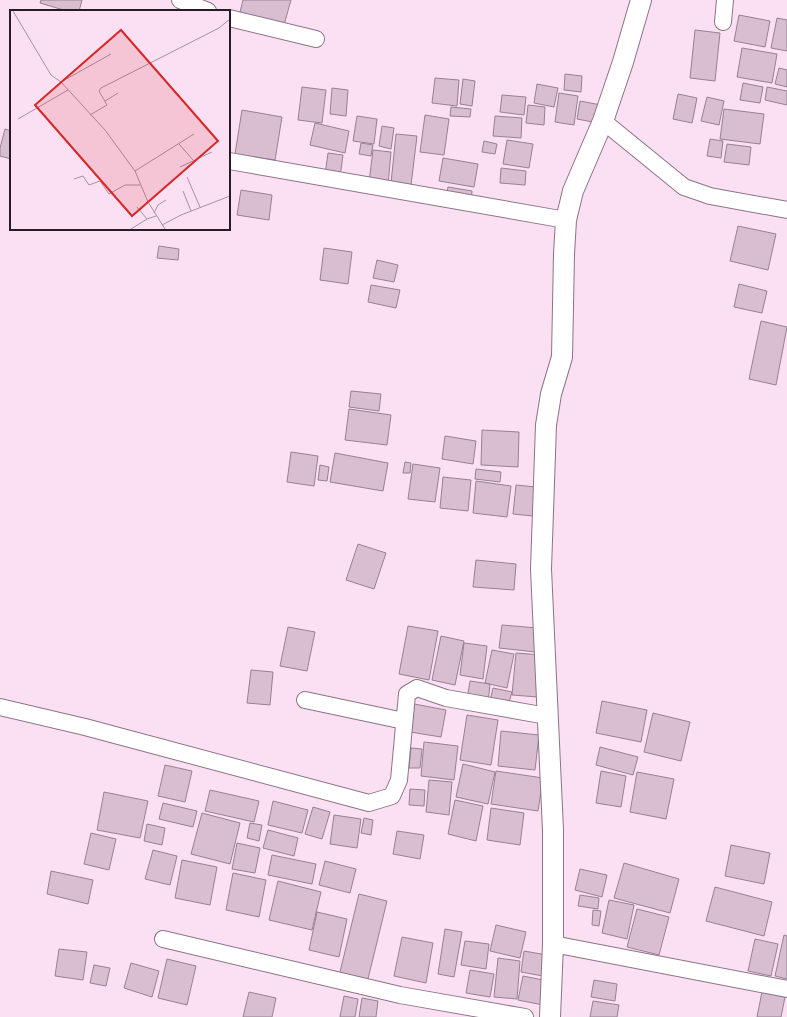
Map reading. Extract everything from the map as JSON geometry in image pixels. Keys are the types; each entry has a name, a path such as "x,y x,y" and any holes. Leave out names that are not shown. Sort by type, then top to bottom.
{"street":[{"path":"180,0 205,10"},
{"path":"550,1017 554,944 553,830 541,569 546,425 551,394 562,358 566,220 573,191 603,121 623,62 641,0"},
{"path":"723,22 725,0"},
{"path":"230,18 316,39"},
{"path":"603,121 684,187 710,196 787,210"},
{"path":"230,161 566,220"},
{"path":"0,707 85,727 369,803 392,796 399,780 407,694 417,688 446,698 547,716"},
{"path":"305,700 404,721"},
{"path":"163,939 400,996 525,1017"},
{"path":"554,944 787,989"}],"building":[{"path":"41,0 82,0 79,10 64,10 40,3"},
{"path":"243,0 291,0 284,25 240,12"},
{"path":"739,15 770,21 765,47 734,41"},
{"path":"777,18 787,20 787,51 771,48"},
{"path":"695,30 720,33 715,81 690,78"},
{"path":"742,48 777,54 772,83 737,77"},
{"path":"779,68 787,70 787,87 775,84"},
{"path":"565,74 582,76 581,92 564,90"},
{"path":"435,78 459,80 457,106 432,103"},
{"path":"463,79 475,81 472,106 460,104"},
{"path":"743,83 763,87 760,103 740,100"},
{"path":"537,84 558,88 554,107 534,103"},
{"path":"302,87 326,90 322,123 298,120"},
{"path":"767,87 787,91 787,105 765,100"},
{"path":"332,88 348,90 346,116 330,114"},
{"path":"559,93 578,96 574,125 555,122"},
{"path":"678,94 697,98 692,123 673,119"},
{"path":"502,95 526,97 524,115 500,112"},
{"path":"707,97 724,101 719,125 701,121"},
{"path":"580,101 601,105 598,123 577,119"},
{"path":"528,105 545,107 544,125 526,123"},
{"path":"451,107 471,109 470,117 450,116"},
{"path":"724,109 764,114 760,144 720,139"},
{"path":"242,110 282,117 275,160 235,154"},
{"path":"425,115 449,119 444,155 420,152"},
{"path":"357,116 377,119 374,144 353,141"},
{"path":"495,116 522,118 521,138 493,136"},
{"path":"315,123 349,131 345,153 310,145"},
{"path":"382,126 394,128 391,149 379,146"},
{"path":"5,129 10,131 10,159 0,156 0,148"},
{"path":"396,134 417,136 411,185 391,183"},
{"path":"710,139 723,141 721,158 707,156"},
{"path":"507,140 533,144 529,168 503,164"},
{"path":"484,141 497,144 495,154 482,152"},
{"path":"361,143 373,145 371,156 359,154"},
{"path":"727,144 751,147 749,165 724,162"},
{"path":"373,150 391,152 388,185 369,182"},
{"path":"328,153 343,155 340,177 325,175"},
{"path":"443,158 478,164 474,187 439,181"},
{"path":"501,168 526,171 525,185 500,183"},
{"path":"448,187 472,191 471,202 446,198"},
{"path":"241,190 272,195 269,220 237,215"},
{"path":"738,226 776,234 768,270 730,261"},
{"path":"159,246 179,249 178,260 157,258"},
{"path":"324,248 352,252 348,284 320,280"},
{"path":"377,260 398,265 394,282 373,278"},
{"path":"739,284 767,291 762,313 734,307"},
{"path":"371,285 400,290 396,308 368,302"},
{"path":"761,321 787,327 776,385 749,379"},
{"path":"351,391 381,394 379,411 349,407"},
{"path":"349,409 391,415 387,445 345,440"},
{"path":"482,430 519,432 518,467 481,465"},
{"path":"445,436 476,441 473,464 442,459"},
{"path":"291,452 318,456 314,486 287,482"},
{"path":"335,453 388,463 383,491 330,482"},
{"path":"405,462 411,463 410,473 403,473"},
{"path":"413,464 440,468 435,502 408,499"},
{"path":"320,465 329,467 327,481 318,480"},
{"path":"476,469 501,472 500,482 475,479"},
{"path":"443,477 471,480 468,511 440,508"},
{"path":"476,481 511,486 507,517 473,513"},
{"path":"516,485 536,487 533,516 513,514"},
{"path":"358,544 386,553 374,589 346,580"},
{"path":"476,560 516,564 514,590 473,587"},
{"path":"502,625 538,628 536,652 499,648"},
{"path":"408,626 438,631 429,680 399,674"},
{"path":"288,627 315,632 307,671 280,666"},
{"path":"441,636 464,641 455,685 432,680"},
{"path":"464,643 487,646 483,679 460,675"},
{"path":"492,650 514,654 507,688 485,683"},
{"path":"516,653 541,655 538,697 512,695"},
{"path":"251,670 273,672 270,705 247,703"},
{"path":"470,681 490,684 488,703 467,699"},
{"path":"493,688 512,692 508,706 490,701"},
{"path":"602,701 647,710 641,742 596,733"},
{"path":"409,703 446,710 441,737 404,731"},
{"path":"653,713 690,722 681,761 644,752"},
{"path":"467,715 498,720 491,765 460,760"},
{"path":"501,731 539,735 535,770 498,766"},
{"path":"424,742 458,746 454,780 421,776"},
{"path":"600,747 638,757 633,775 596,765"},
{"path":"411,748 422,749 420,768 409,768"},
{"path":"463,764 495,772 488,804 456,797"},
{"path":"165,765 192,771 185,802 158,796"},
{"path":"496,771 543,778 538,811 491,804"},
{"path":"601,771 626,776 621,807 596,803"},
{"path":"637,772 674,779 666,819 630,812"},
{"path":"429,780 452,782 449,815 426,812"},
{"path":"410,789 425,790 424,806 409,805"},
{"path":"210,790 259,801 254,822 205,811"},
{"path":"104,792 148,801 140,838 97,830"},
{"path":"455,800 483,806 476,841 448,834"},
{"path":"273,801 308,810 302,833 268,825"},
{"path":"163,803 197,811 193,827 159,819"},
{"path":"313,807 330,812 322,839 305,834"},
{"path":"491,808 524,813 520,845 487,840"},
{"path":"202,813 240,823 230,864 191,854"},
{"path":"334,815 361,819 357,848 330,844"},
{"path":"364,818 373,820 371,835 361,833"},
{"path":"250,823 262,825 259,841 247,838"},
{"path":"147,824 165,828 162,845 144,841"},
{"path":"268,830 298,838 294,856 263,848"},
{"path":"397,831 424,835 420,859 393,854"},
{"path":"91,833 116,839 109,870 84,864"},
{"path":"237,843 260,848 255,873 232,869"},
{"path":"731,845 770,853 764,884 725,876"},
{"path":"153,850 177,856 170,885 145,879"},
{"path":"272,855 316,864 312,884 268,875"},
{"path":"182,860 217,867 210,905 175,898"},
{"path":"325,861 356,869 350,893 319,885"},
{"path":"624,863 679,879 670,913 614,898"},
{"path":"580,869 607,875 602,897 575,890"},
{"path":"51,871 93,880 88,904 47,894"},
{"path":"233,873 266,880 259,917 226,910"},
{"path":"278,881 321,892 312,930 269,920"},
{"path":"715,887 772,902 764,936 706,921"},
{"path":"359,894 387,901 367,983 339,976"},
{"path":"580,895 599,898 598,909 578,906"},
{"path":"609,900 634,905 627,939 602,933"},
{"path":"637,909 669,917 659,955 627,947"},
{"path":"593,910 601,911 599,926 592,925"},
{"path":"317,912 347,919 339,957 309,950"},
{"path":"496,925 526,932 520,958 490,951"},
{"path":"445,929 462,932 454,977 438,974"},
{"path":"784,935 787,936 787,979 775,976"},
{"path":"402,937 433,943 426,983 394,976"},
{"path":"755,939 778,944 771,976 748,971"},
{"path":"465,941 489,944 486,969 461,965"},
{"path":"59,949 87,952 83,980 55,976"},
{"path":"524,951 547,955 543,976 521,972"},
{"path":"498,958 520,961 517,999 494,997"},
{"path":"167,959 196,966 187,1005 158,998"},
{"path":"131,963 159,971 152,997 124,988"},
{"path":"94,965 110,968 106,986 90,983"},
{"path":"470,970 494,974 490,997 466,993"},
{"path":"523,976 548,981 543,1005 518,1000"},
{"path":"594,980 617,984 615,1001 591,997"},
{"path":"249,992 276,998 272,1017 243,1017"},
{"path":"762,992 785,997 781,1017 757,1017"},
{"path":"344,996 358,999 355,1017 340,1017"},
{"path":"362,998 378,1001 376,1017 359,1017"},
{"path":"593,1001 619,1005 617,1017 590,1017"}]}
